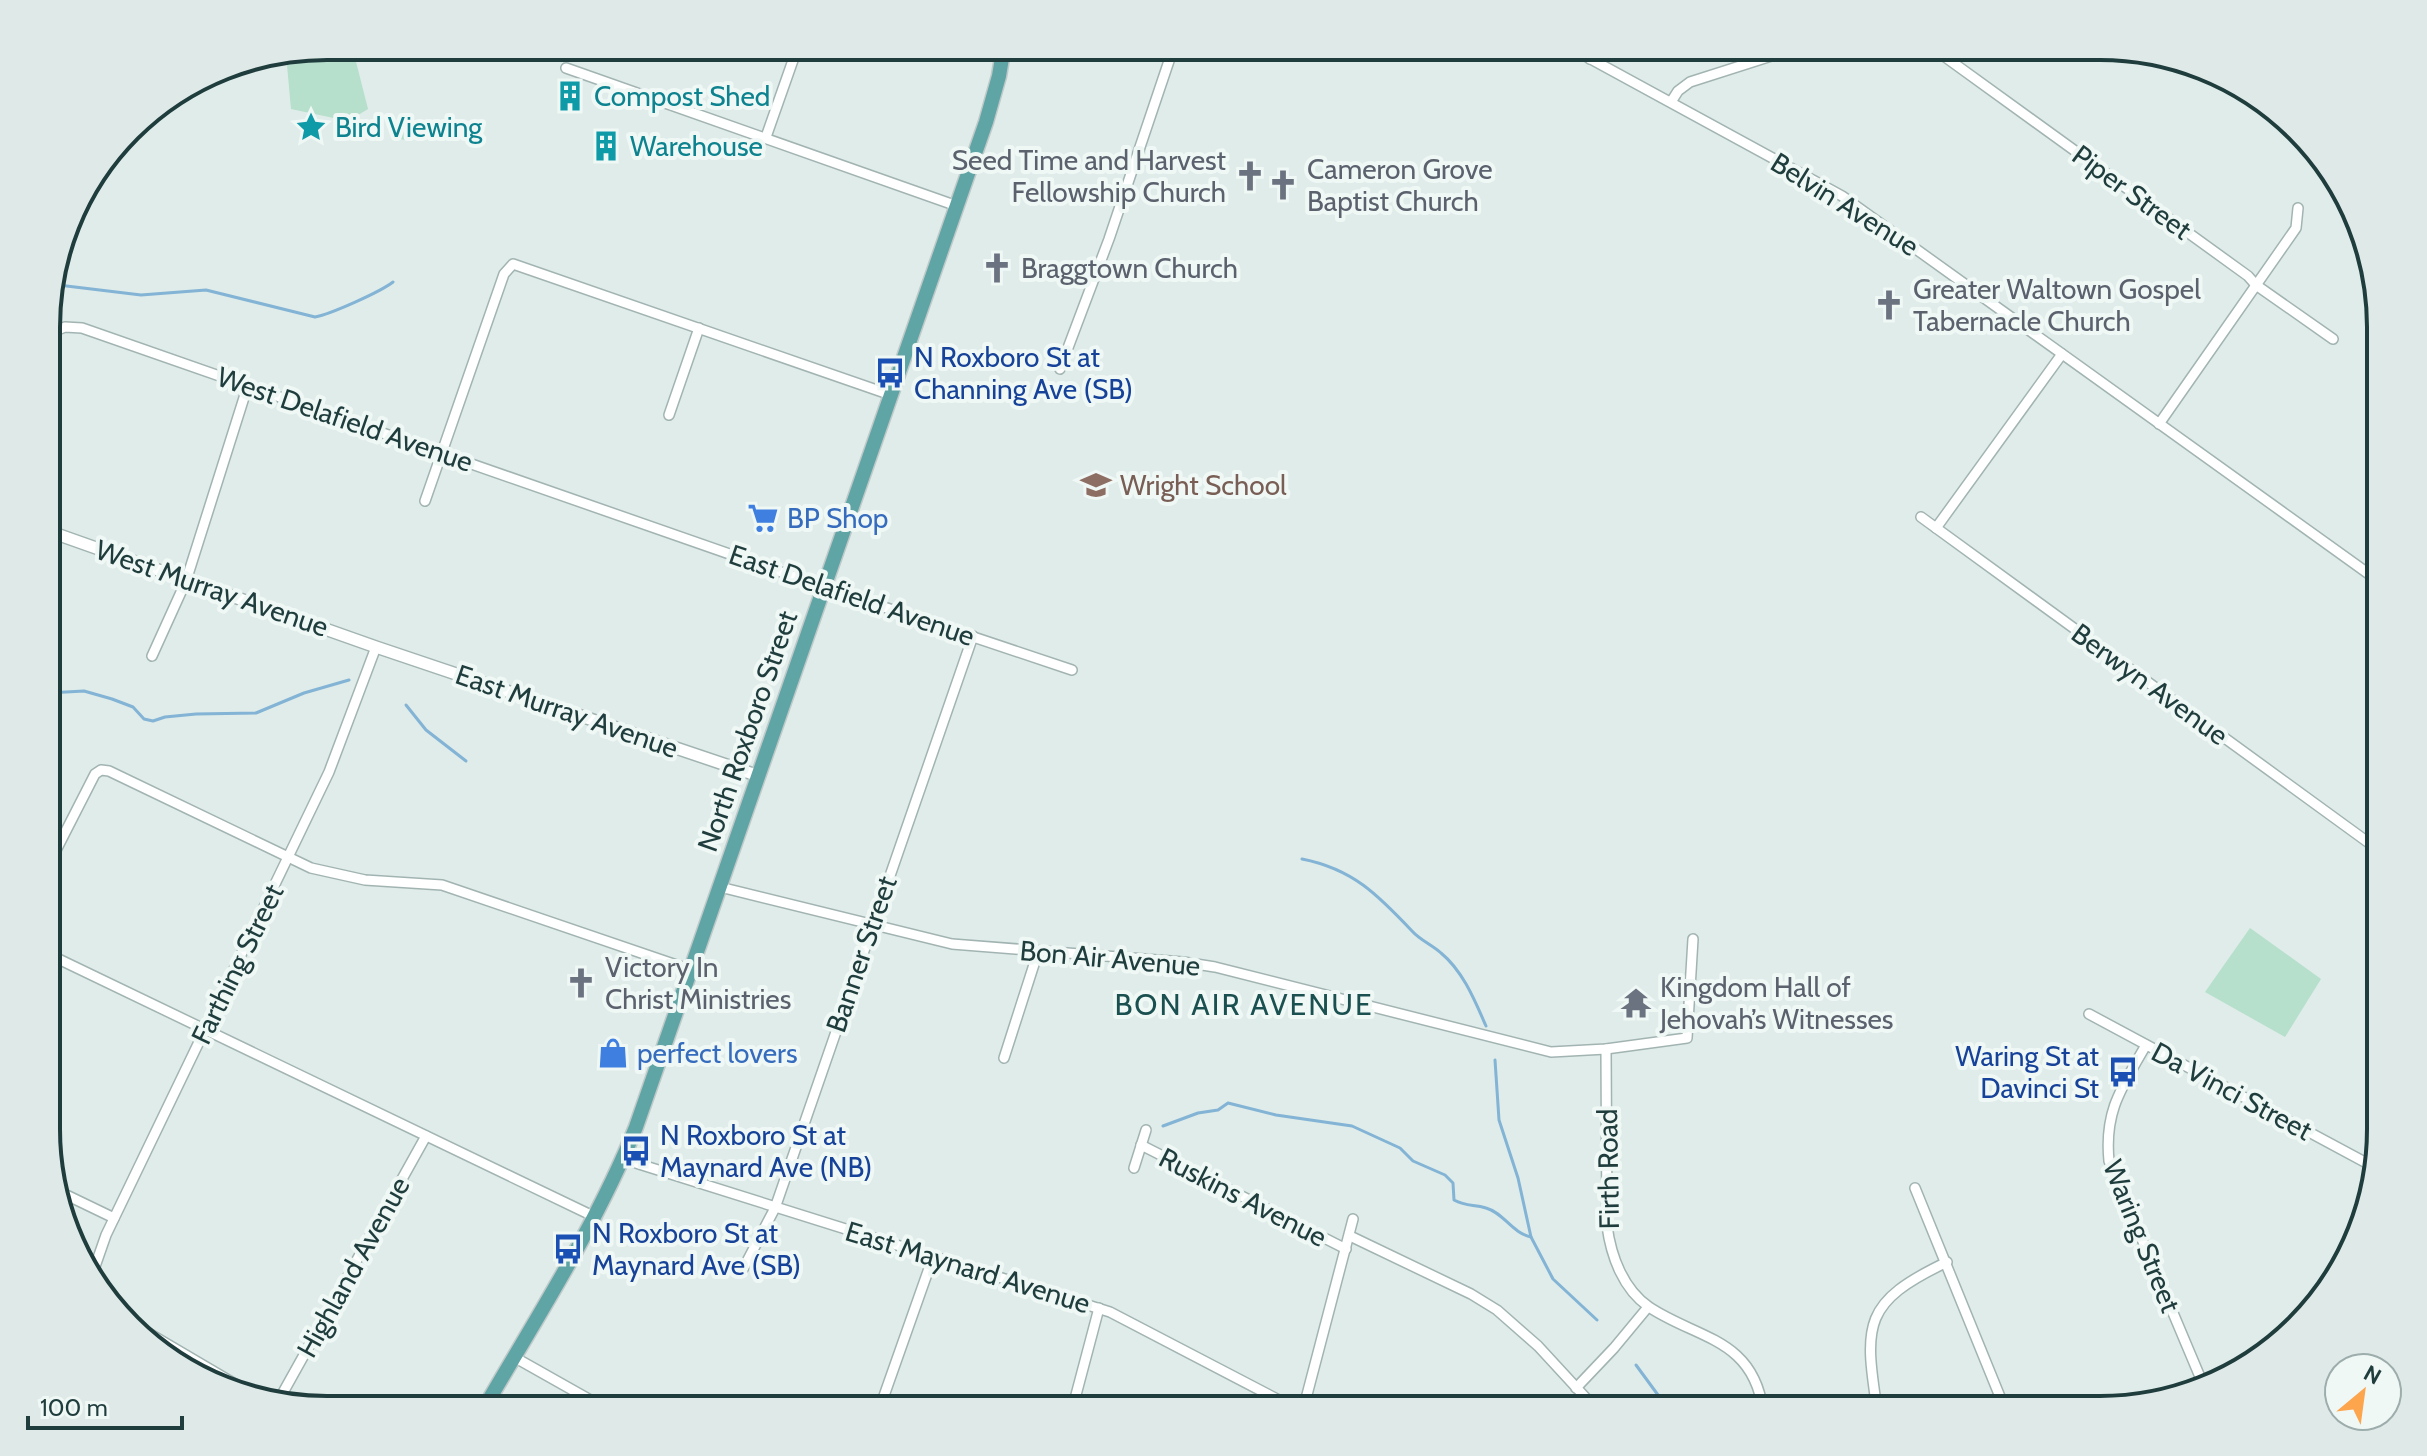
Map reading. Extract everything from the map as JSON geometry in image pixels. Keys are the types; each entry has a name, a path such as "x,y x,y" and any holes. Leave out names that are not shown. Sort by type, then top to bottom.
{"main road":[{"name":"North Roxboro Street","path":"491,1396 595,1217 623,1159 986,122 1002,61"}],"street":[{"name":"Belvin Avenue","path":"1592,60 1842,196 2366,572"},
{"path":"1671,102 1678,91 1690,82 1758,60"},
{"name":"Piper Street","path":"1949,60 2333,339"},
{"path":"766,137 793,61"},
{"path":"1060,369 1109,239 1169,61"},
{"path":"566,68 957,206"},
{"path":"2159,424 2296,228 2298,208"},
{"path":"425,501 504,274 513,264 891,395"},
{"name":"West Delafield Avenue","path":"60,329 82,328 633,520"},
{"path":"669,415 699,328"},
{"path":"1936,528 2062,354"},
{"path":"152,656 186,581 248,385"},
{"name":"Berwyn Avenue","path":"1921,517 2366,841"},
{"name":"East Delafield Avenue","path":"633,520 1072,670"},
{"name":"West Murray Avenue","path":"60,535 376,647"},
{"name":"Banner Street","path":"743,1269 775,1208 973,636"},
{"name":"East Murray Avenue","path":"376,647 759,776"},
{"name":"Farthing Street","path":"97,1263 114,1218 329,772 376,647"},
{"path":"60,841 95,774 101,770 109,771 311,868 365,880 442,885 691,970"},
{"name":"Bon Air Avenue","path":"720,887 952,944 1215,967 1543,1051 1568,1053 1687,1038 1693,939"},
{"path":"1004,1058 1038,952"},
{"path":"60,960 595,1217"},
{"name":"Da Vinci Street","path":"2089,1014 2364,1162"},
{"name":"Waring Street","path":"2146,1045 2110,1114 2109,1161 2200,1376"},
{"name":"Firth Road","path":"1606,1049 1607,1226 1611,1249 1632,1290 1648,1307 1722,1342 1753,1377 1759,1395"},
{"path":"1134,1168 1146,1130"},
{"name":"Highland Avenue","path":"283,1392 426,1136"},
{"name":"Ruskins Avenue","path":"1141,1145 1346,1249"},
{"name":"East Maynard Avenue","path":"623,1159 1099,1308 1272,1395"},
{"path":"1915,1188 2000,1395"},
{"path":"69,1196 114,1218"},
{"path":"1304,1395 1353,1219"},
{"path":"1350,1236 1458,1287 1497,1310 1538,1346 1583,1395"},
{"path":"884,1396 933,1257"},
{"path":"1875,1395 1869,1350 1875,1319 1893,1294 1947,1262"},
{"path":"1576,1388 1648,1307"},
{"path":"1076,1396 1099,1308"},
{"path":"514,1357 583,1396"}],"green space":[{"path":"356,61 368,109 348,121 291,109 287,64"},
{"path":"401,122 409,122 414,131 412,138 401,140 396,135 396,127"},
{"path":"2250,928 2321,979 2285,1037 2205,992"}],"waterway":[{"path":"63,286 141,295 206,290 315,317 355,302 393,282"},
{"path":"60,692 84,691 112,699 133,707 144,719 153,721 196,714 256,713 304,693 349,680"},
{"path":"406,705 426,730 466,761"},
{"path":"1302,859 1336,869 1363,885 1415,934 1449,960 1462,977 1486,1026"},
{"path":"1495,1060 1499,1120 1518,1178 1531,1237 1553,1279 1597,1320"},
{"path":"1163,1126 1198,1113 1218,1110 1228,1103 1276,1115 1352,1126 1400,1148 1413,1161 1445,1175 1453,1183 1454,1200 1492,1211 1531,1237"},
{"path":"1636,1365 1658,1395"}],"place":[{"name":"Compost Shed","path":"570,96"},
{"name":"Bird Viewing","path":"311,127"},
{"name":"Warehouse","path":"606,146"},
{"name":"Seed Time and Harvest Fellowship Church","path":"1250,176"},
{"name":"Cameron Grove Baptist Church","path":"1283,185"},
{"name":"Braggtown Church","path":"997,268"},
{"name":"Greater Waltown Gospel Tabernacle Church","path":"1889,305"},
{"name":"N Roxboro St at Channing Ave (SB)","path":"890,373"},
{"name":"Wright School","path":"1096,485"},
{"name":"BP Shop","path":"763,518"},
{"name":"Victory In Christ Ministries","path":"581,983"},
{"name":"Kingdom Hall of Jehovah’s Witnesses","path":"1636,1003"},
{"name":"perfect lovers","path":"613,1053"},
{"name":"Waring St at Davinci St","path":"2123,1072"},
{"name":"N Roxboro St at Maynard Ave (NB)","path":"636,1151"},
{"name":"N Roxboro St at Maynard Ave (SB)","path":"568,1249"}],"district":[{"name":"BON AIR AVENUE","path":"1244,1004"}]}
